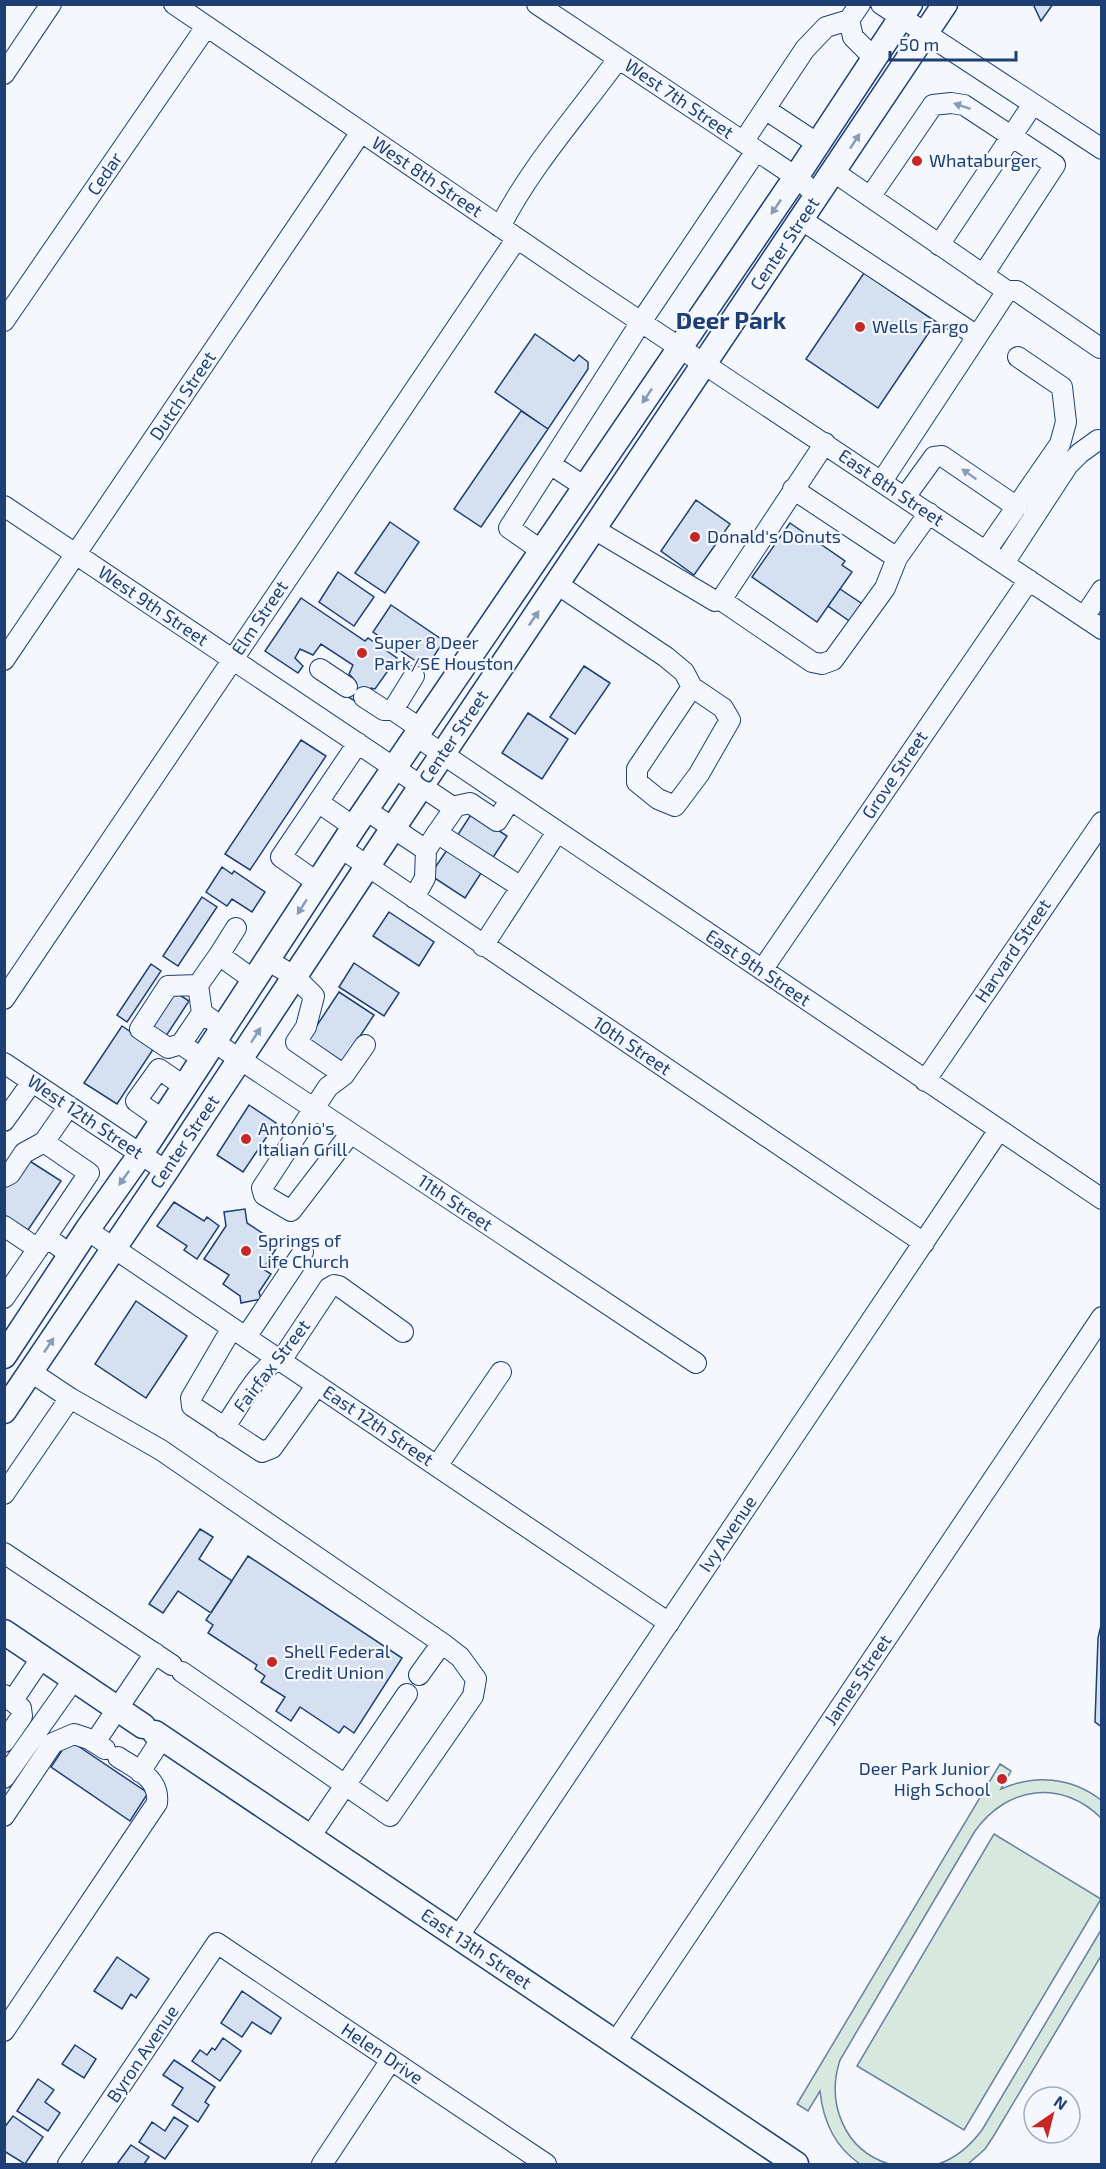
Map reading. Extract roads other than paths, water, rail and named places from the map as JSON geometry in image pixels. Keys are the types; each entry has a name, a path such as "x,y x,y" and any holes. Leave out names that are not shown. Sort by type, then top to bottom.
{"main road":[{"name":"Center Street","path":"4,1411 945,4"},
{"name":"Center Street","path":"6,1349 140,1155 418,732 796,177 905,11"},
{"name":"East 13th Street","path":"4,1632 796,2164"}],"street":[{"path":"4,74 51,4"},
{"name":"West 8th Street","path":"174,4 680,348"},
{"name":"West 7th Street","path":"537,4 796,177 818,196"},
{"path":"881,4 905,11 926,34 1101,149"},
{"path":"855,12 853,37 874,58"},
{"path":"542,551 509,528 641,321 749,146 765,109 805,49 826,27 855,12"},
{"name":"Cedar","path":"4,321 206,27"},
{"path":"500,227 508,210 618,59"},
{"path":"870,197 933,105 951,103 964,105 1055,165 982,274"},
{"path":"939,245 1033,104"},
{"path":"765,109 818,144"},
{"name":"Dutch Street","path":"4,660 361,132"},
{"path":"834,172 1007,291 1017,291 1100,348"},
{"path":"802,220 977,336"},
{"name":"Elm Street","path":"4,999 516,238"},
{"path":"882,481 1007,291"},
{"name":"East 8th Street","path":"680,348 1101,628"},
{"path":"986,551 1060,444 1066,422 1062,387 1018,357"},
{"path":"1004,563 1068,465 1080,453 1098,440 1101,441"},
{"path":"721,600 825,443"},
{"path":"905,497 934,456 942,456 1017,507"},
{"path":"550,464 585,487"},
{"path":"793,489 897,558"},
{"name":"West 9th Street","path":"4,506 454,808"},
{"path":"594,529 715,601 721,600 812,662 822,664 833,660 885,588 897,558 929,513"},
{"name":"Grove Street","path":"762,970 1029,580"},
{"path":"558,584 666,657 684,672 692,687 723,708 730,720 699,774 675,806 658,799 637,782 637,769 692,687"},
{"path":"1084,617 1101,590"},
{"path":"320,669 347,687"},
{"path":"393,710 414,676"},
{"name":"East 9th Street","path":"364,697 384,710 393,710 443,754 510,800 925,1081 1099,1192"},
{"path":"318,883 281,857 358,743"},
{"path":"414,898 425,878 426,850 454,808 470,803 497,821 510,800"},
{"path":"318,802 360,819 392,828 426,850"},
{"name":"Harvard Street","path":"925,1081 1101,822"},
{"path":"483,946 557,832"},
{"path":"437,833 522,887"},
{"name":"10th Street","path":"341,848 924,1243"},
{"path":"198,985 168,986 140,1029 168,1048 181,1044 214,1043 202,1013 198,985 236,928"},
{"path":"219,955 254,981"},
{"path":"267,960 294,976 314,996 306,1027 296,1042 344,1075"},
{"path":"181,1044 202,1013"},
{"name":"11th Street","path":"214,1043 696,1363"},
{"path":"350,1134 291,1211 264,1195 262,1188 313,1109 328,1087 344,1075 365,1045"},
{"name":"West 12th Street","path":"4,1063 166,1171"},
{"path":"163,1120 136,1101 159,1069 185,1087"},
{"path":"4,1120 32,1082"},
{"path":"4,1177 10,1174 24,1153 44,1142 69,1106"},
{"name":"Ivy Avenue","path":"458,1937 999,1130"},
{"path":"33,1312 6,1296 89,1173 44,1142"},
{"path":"4,1226 65,1264"},
{"name":"East 12th Street","path":"87,1230 669,1623"},
{"path":"303,1252 239,1333 190,1401 192,1406 262,1452 269,1451 317,1385"},
{"name":"Fairfax Street","path":"224,1428 257,1379 291,1347 329,1288 334,1285 339,1286 403,1332"},
{"name":"James Street","path":"615,2043 1101,1317"},
{"path":"4,1553 155,1653 390,1816 473,1696 476,1679 460,1658 442,1643 161,1450 70,1398 31,1372"},
{"path":"437,1466 501,1372"},
{"path":"4,1494 70,1398"},
{"path":"419,1675 442,1643"},
{"path":"106,1749 118,1708 155,1653"},
{"path":"4,1742 22,1716 21,1708 9,1697 42,1657"},
{"path":"4,1778 74,1679"},
{"path":"310,1837 407,1694"},
{"path":"140,1772 153,1732"},
{"path":"4,1816 53,1743 74,1734 106,1749 140,1772 152,1781 158,1791 154,1809 4,2031"},
{"name":"Helen Drive","path":"218,1943 546,2164"},
{"name":"Byron Avenue","path":"68,2164 218,1943"},
{"path":"322,2164 391,2060"}],"place":[{"name":"Whataburger","path":"917,161"},
{"name":"Wells Fargo","path":"860,327"},
{"name":"Donald's Donuts","path":"695,537"},
{"name":"Super 8 Deer Park/SE Houston","path":"362,653"},
{"name":"Antonio's Italian Grill","path":"246,1139"},
{"name":"Springs of Life Church","path":"246,1251"},
{"name":"Shell Federal Credit Union","path":"272,1662"},
{"name":"Deer Park Junior High School","path":"1002,1779"}],"district":[{"name":"Deer Park","path":"731,321"}]}
